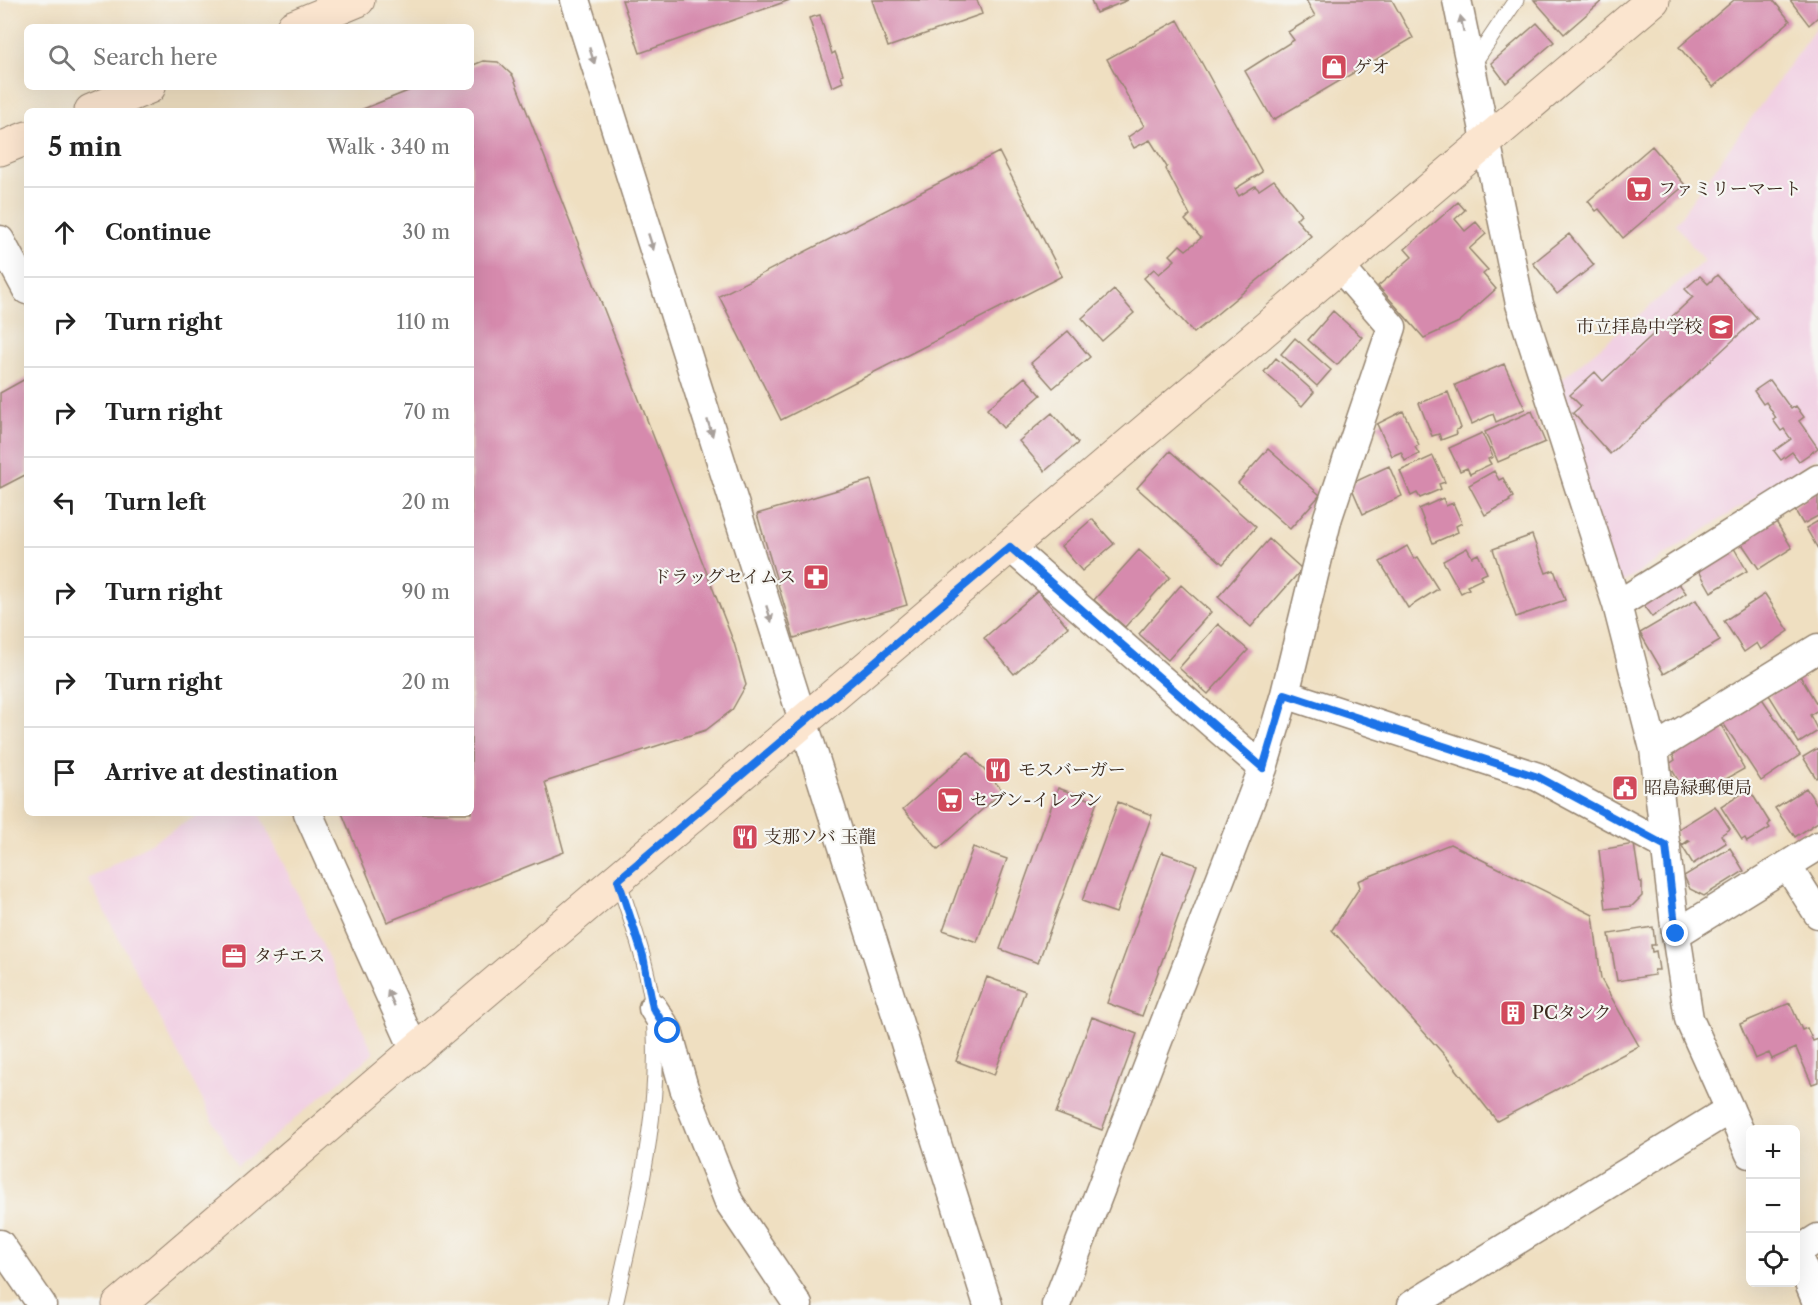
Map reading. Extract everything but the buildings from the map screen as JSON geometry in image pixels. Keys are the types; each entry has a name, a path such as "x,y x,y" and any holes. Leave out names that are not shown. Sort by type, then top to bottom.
{"street":[{"path":"300,24 358,0"},
{"path":"575,0 988,1305"},
{"path":"1457,0 1520,304 1617,605 1654,749 1676,934 1689,1019 1746,1145"},
{"path":"119,1305 1653,0"},
{"path":"98,108 142,90"},
{"path":"0,149 24,139"},
{"path":"0,240 24,284"},
{"path":"1056,1305 1263,768 1285,694 1328,517 1392,327 1340,267"},
{"path":"1617,605 1818,479"},
{"path":"1010,547 1263,768"},
{"path":"1654,749 1818,648"},
{"path":"1285,694 1538,777 1666,846"},
{"path":"309,816 415,1051"},
{"path":"1676,934 1818,846"},
{"path":"1787,865 1818,914"},
{"path":"653,1008 668,1031 684,1088 729,1202 798,1305"},
{"path":"1412,1305 1730,1109"},
{"path":"1818,1238 1796,1252 1818,1305"},
{"path":"0,1244 42,1305"}],"lane":[{"path":"1471,67 1516,0"},
{"path":"615,1305 644,1178 655,1074 653,1008 643,956 618,880"}],"shaded area":[{"name":"市立拝島中学校","path":"1818,25 1818,457 1611,590 1546,392 1704,261 1675,224"},
{"path":"197,816 260,816 374,1053 237,1167 88,879"}],"place":[{"name":"ゲオ","path":"1334,67"},
{"name":"ファミリーマート","path":"1639,189"},
{"name":"市立拝島中学校","path":"1721,327"},
{"name":"ドラッグセイムス","path":"816,577"},
{"name":"モスバーガー","path":"998,770"},
{"name":"昭島緑郵便局","path":"1625,788"},
{"name":"セブン-イレブン","path":"950,800"},
{"name":"支那ソバ 玉龍","path":"745,837"},
{"name":"タチエス","path":"234,956"},
{"name":"PCタンク","path":"1513,1013"}],"route":[{"path":"668,1031 653,1008 643,956 618,880 1010,547 1263,768 1285,694 1538,777 1666,846 1676,934"}]}
